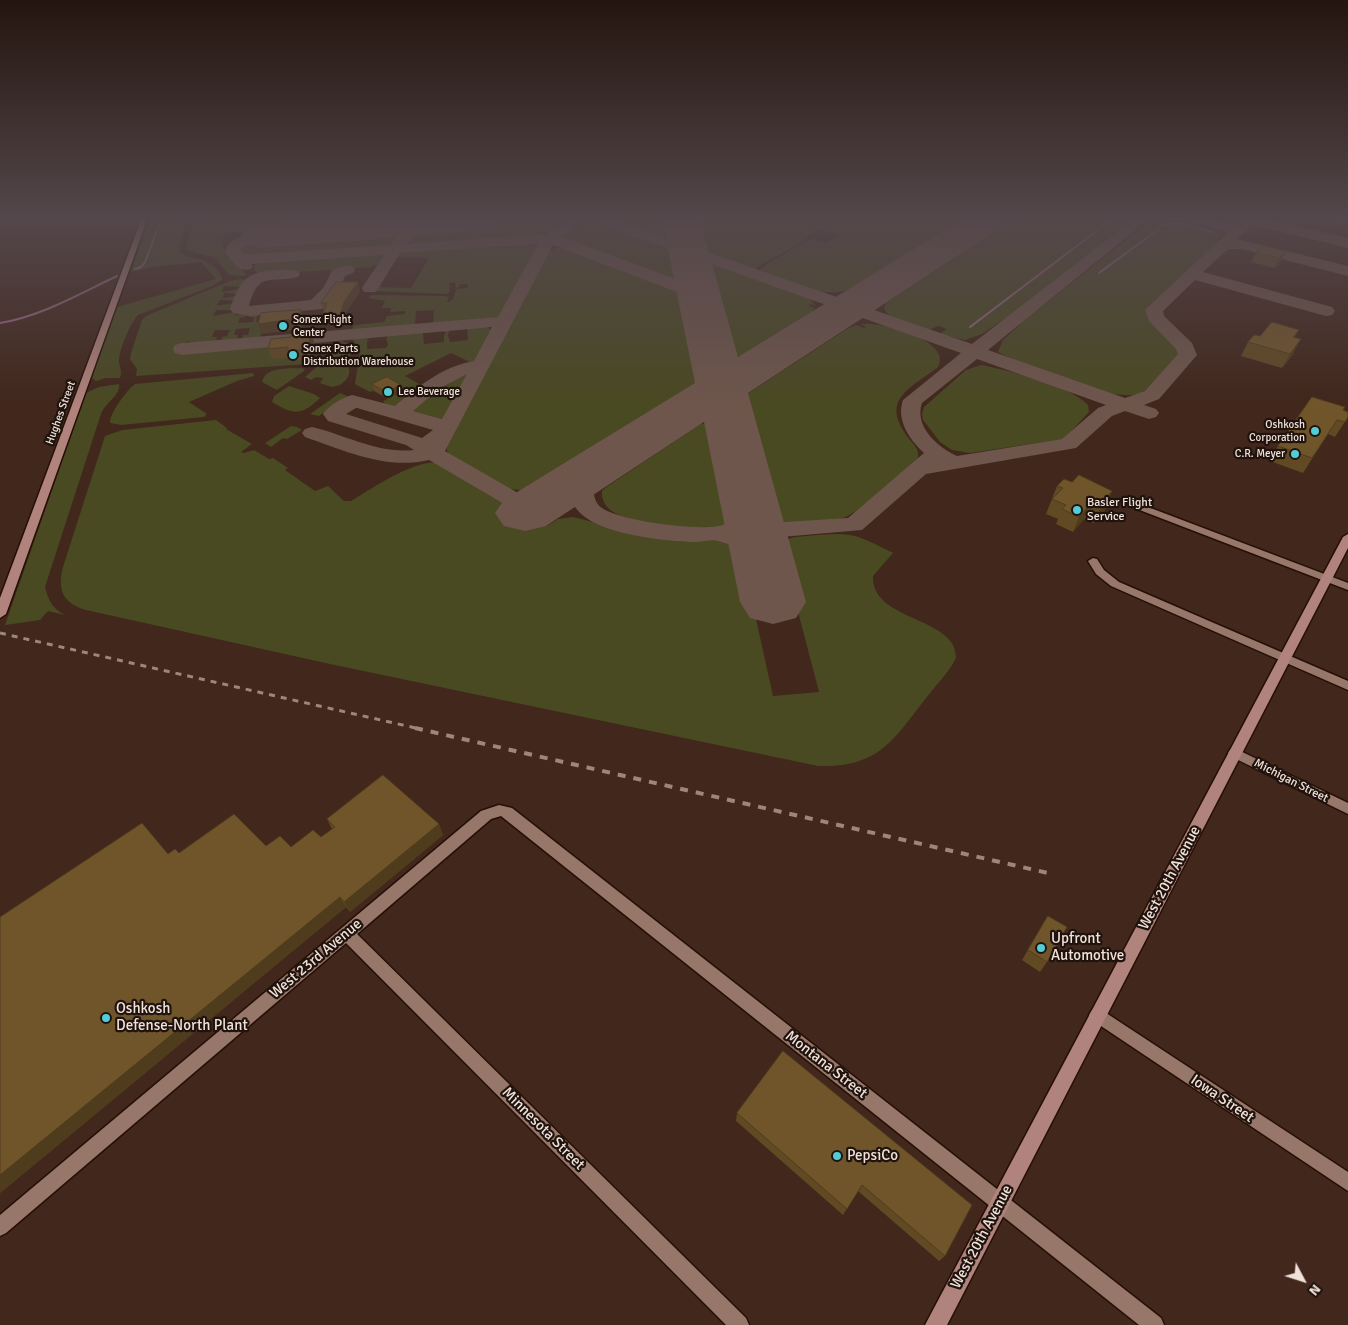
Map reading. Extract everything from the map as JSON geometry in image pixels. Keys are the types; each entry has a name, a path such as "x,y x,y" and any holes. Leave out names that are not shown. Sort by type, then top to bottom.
{"street":[{"name":"Hughes Street","path":"0,614 121,282"},
{"path":"1140,507 1348,587"},
{"name":"West 20th Avenue","path":"936,1325 1348,537"},
{"path":"1093,561 1100,572 1115,584 1348,686"},
{"name":"Michigan Street","path":"1234,753 1348,810"},
{"name":"West 23rd Avenue","path":"0,1227 346,933 486,816 496,810"},
{"name":"Montana Street","path":"496,810 507,812 1154,1325"},
{"name":"Minnesota Street","path":"346,933 739,1325"},
{"name":"Iowa Street","path":"1097,1015 1348,1182"}],"shaded area":[{"path":"206,282 219,282 138,315 129,329 121,348 119,361 120,378 106,378 96,381 91,377 117,307"},
{"path":"228,282 245,282 244,287 224,286 222,292 243,288 242,294 224,293 223,298 241,295 239,301 220,300 217,306 239,302 236,310 216,310 213,316 236,312 235,315 246,314 245,317 240,318 238,323 253,322 254,317 249,317 251,313 263,312 262,315 257,316 256,322 270,321 268,312 280,311 261,334 260,339 241,341 243,335 248,335 250,328 236,329 234,335 238,335 237,341 220,343 222,337 227,336 230,330 215,330 212,337 217,337 215,343 190,345 190,341 184,343 185,345 181,346 179,351 276,343 292,357 292,361 320,357 307,364 136,376 137,369 130,359 131,353 142,320 146,316"},
{"path":"415,282 522,282 504,315 499,317 433,324 434,310 416,311 415,326 351,330 354,325 384,322 387,316 405,314 405,311 390,312 391,308 382,308 385,301 368,298 371,295 445,296 449,298 447,301 449,302 453,299 456,289 468,288 467,284 460,284 456,288 455,282 449,283 450,292 445,294 374,291 377,287 411,288"},
{"path":"531,282 654,282 677,291 686,299 702,377 698,383 530,486 521,490 507,489 451,457 446,446"},
{"path":"711,282 764,282 804,296 816,306 811,304 809,306 815,308 810,314 741,356 732,357 729,353"},
{"path":"786,282 862,282 842,291 817,291"},
{"path":"918,282 1053,282 982,334 965,340 939,334 947,329 938,326 927,331 897,321 887,313 884,308 886,303"},
{"path":"1073,282 1178,282 1149,309 1149,316 1180,350 1179,355 1151,386 1141,393 1128,395 1091,389 1048,374 998,352 1003,340"},
{"path":"861,324 883,326 912,334 935,348 940,357 938,367 907,390 900,398 897,406 897,416 917,449 918,458 882,491 850,515 828,521 801,523 780,520 771,511 742,400 747,394 847,329 856,325 866,327"},
{"path":"467,326 485,326 494,331 479,360 470,362 451,353 405,376 423,386 401,408 383,404 385,403 383,401 388,399 375,390 370,392 355,384 360,352 353,339 354,337 369,335 369,338 366,339 369,340 367,342 367,349 386,348 388,345 387,333 424,330 424,344 444,342 444,335 446,333 443,331 443,328 450,328 448,335 450,342 468,340"},
{"path":"341,341 347,343 352,350 350,356 338,361 323,361"},
{"path":"342,365 348,367 349,375 340,385 332,387 320,383 323,378 316,377 311,380 305,377 318,366"},
{"path":"981,365 1022,375 1068,391 1088,405 1089,412 1064,439 970,453 952,450 940,442 923,420 924,407 966,370"},
{"path":"278,369 305,369 304,371 277,390 262,382 268,373"},
{"path":"253,373 254,376 237,381 189,402 207,414 204,417 121,425 110,423 112,414 119,402 135,384"},
{"path":"467,373 471,374 448,418 442,419 409,410 431,389"},
{"path":"119,384 118,392 101,414 45,587 52,604 65,615 48,611 40,620 5,625 86,393 99,387"},
{"path":"289,386 314,394 320,398 308,408 297,412 272,402 274,396"},
{"path":"340,393 352,398 330,413 323,413 319,416 310,414"},
{"path":"216,420 226,429 252,444 241,452 254,450 269,459 273,458 288,468 285,470 315,491 328,486 344,501 351,501 382,482 409,469 421,464 433,463 442,464 547,526 558,519 573,517 645,535 728,541 741,551 773,696 819,692 781,547 788,539 794,537 829,534 850,535 867,540 893,553 873,576 876,591 885,602 899,611 943,634 953,644 956,658 948,671 897,735 885,746 873,755 858,761 840,765 818,766 330,664 86,610 72,604 62,591 62,570 105,436 122,430"},
{"path":"709,423 714,428 733,517 728,524 716,528 703,529 652,523 615,513 603,501 602,491 605,488 701,424"},
{"path":"291,426 302,430 287,439 283,438 271,447 265,443"}],"building":[{"path":"336,282 358,282 344,302 340,315 322,316 327,303 321,303"},
{"path":"301,310 299,318 258,324 261,313"},
{"path":"1272,322 1299,330 1293,337 1301,339 1290,354 1248,342 1254,335 1260,336"},
{"path":"311,334 308,349 288,351 288,347 268,349 271,339"},
{"path":"387,377 401,385 386,392 372,384"},
{"path":"1312,397 1345,407 1343,410 1348,412 1348,417 1345,422 1337,420 1312,458 1278,446"},
{"path":"1079,475 1112,491 1108,496 1110,497 1100,508 1090,504 1079,517 1062,509 1066,505 1052,499 1063,488 1057,486 1064,479 1072,482"},
{"name":"Oshkosh Defense-North Plant","path":"383,775 439,824 344,902 340,897 0,1175 0,917 142,823 168,854 175,849 179,853 234,814 266,846 280,836 291,847 313,830 321,837 335,827 327,819"},
{"name":"Upfront Automotive","path":"1048,916 1067,927 1047,962 1028,950"},
{"name":"PepsiCo","path":"783,1051 972,1205 945,1256 862,1185 847,1209 737,1113"}],"waterway":[{"path":"0,323 16,320 45,310 105,282"},
{"path":"970,327 1030,282"}],"taxiway":[{"path":"251,282 239,309 249,311 316,305 332,289 335,282"},
{"path":"370,288 374,282"},
{"path":"504,322 525,282"},
{"path":"667,282 691,291 700,300"},
{"path":"777,282 974,352"},
{"path":"974,352 1063,282"},
{"path":"1125,405 1152,395 1188,355 1185,347 1155,317 1154,310 1184,282"},
{"path":"1220,282 1326,311"},
{"path":"182,349 504,322"},
{"path":"481,365 504,322"},
{"path":"951,461 935,452 920,436 914,427 910,408 913,400 974,352"},
{"path":"974,352 1125,405"},
{"path":"399,413 433,384 461,369 481,365"},
{"path":"430,451 438,446 481,365"},
{"path":"430,451 413,441 335,417 333,414 352,401 359,402 442,426 445,432 432,439"},
{"path":"920,468 1069,444 1105,412 1125,405"},
{"path":"1125,405 1149,413"},
{"path":"312,433 359,449 395,457 412,457 430,451"},
{"path":"430,451 531,510"},
{"path":"723,533 854,525 933,456"},
{"path":"581,478 583,500 588,508 594,514 615,523 650,530 695,534 723,533"},
{"path":"723,533 733,530 741,524 746,515 749,501"},
{"path":"719,534 723,533"},
{"path":"724,535 749,544 762,558"}],"runway":[{"path":"696,282 722,388"},
{"path":"722,388 890,282"},
{"path":"525,513 722,388"},
{"path":"722,388 773,602"}],"railway":[{"path":"0,633 420,729"},
{"path":"415,728 1048,873"}],"place":[{"name":"Sonex Flight Center","path":"283,326"},
{"name":"Sonex Parts Distribution Warehouse","path":"293,355"},
{"name":"Lee Beverage","path":"388,392"},
{"name":"Oshkosh Corporation","path":"1315,431"},
{"name":"C.R. Meyer","path":"1295,454"},
{"name":"Basler Flight Service","path":"1077,510"},
{"name":"Upfront Automotive","path":"1041,948"},
{"name":"Oshkosh Defense-North Plant","path":"106,1018"},
{"name":"PepsiCo","path":"837,1156"}]}
